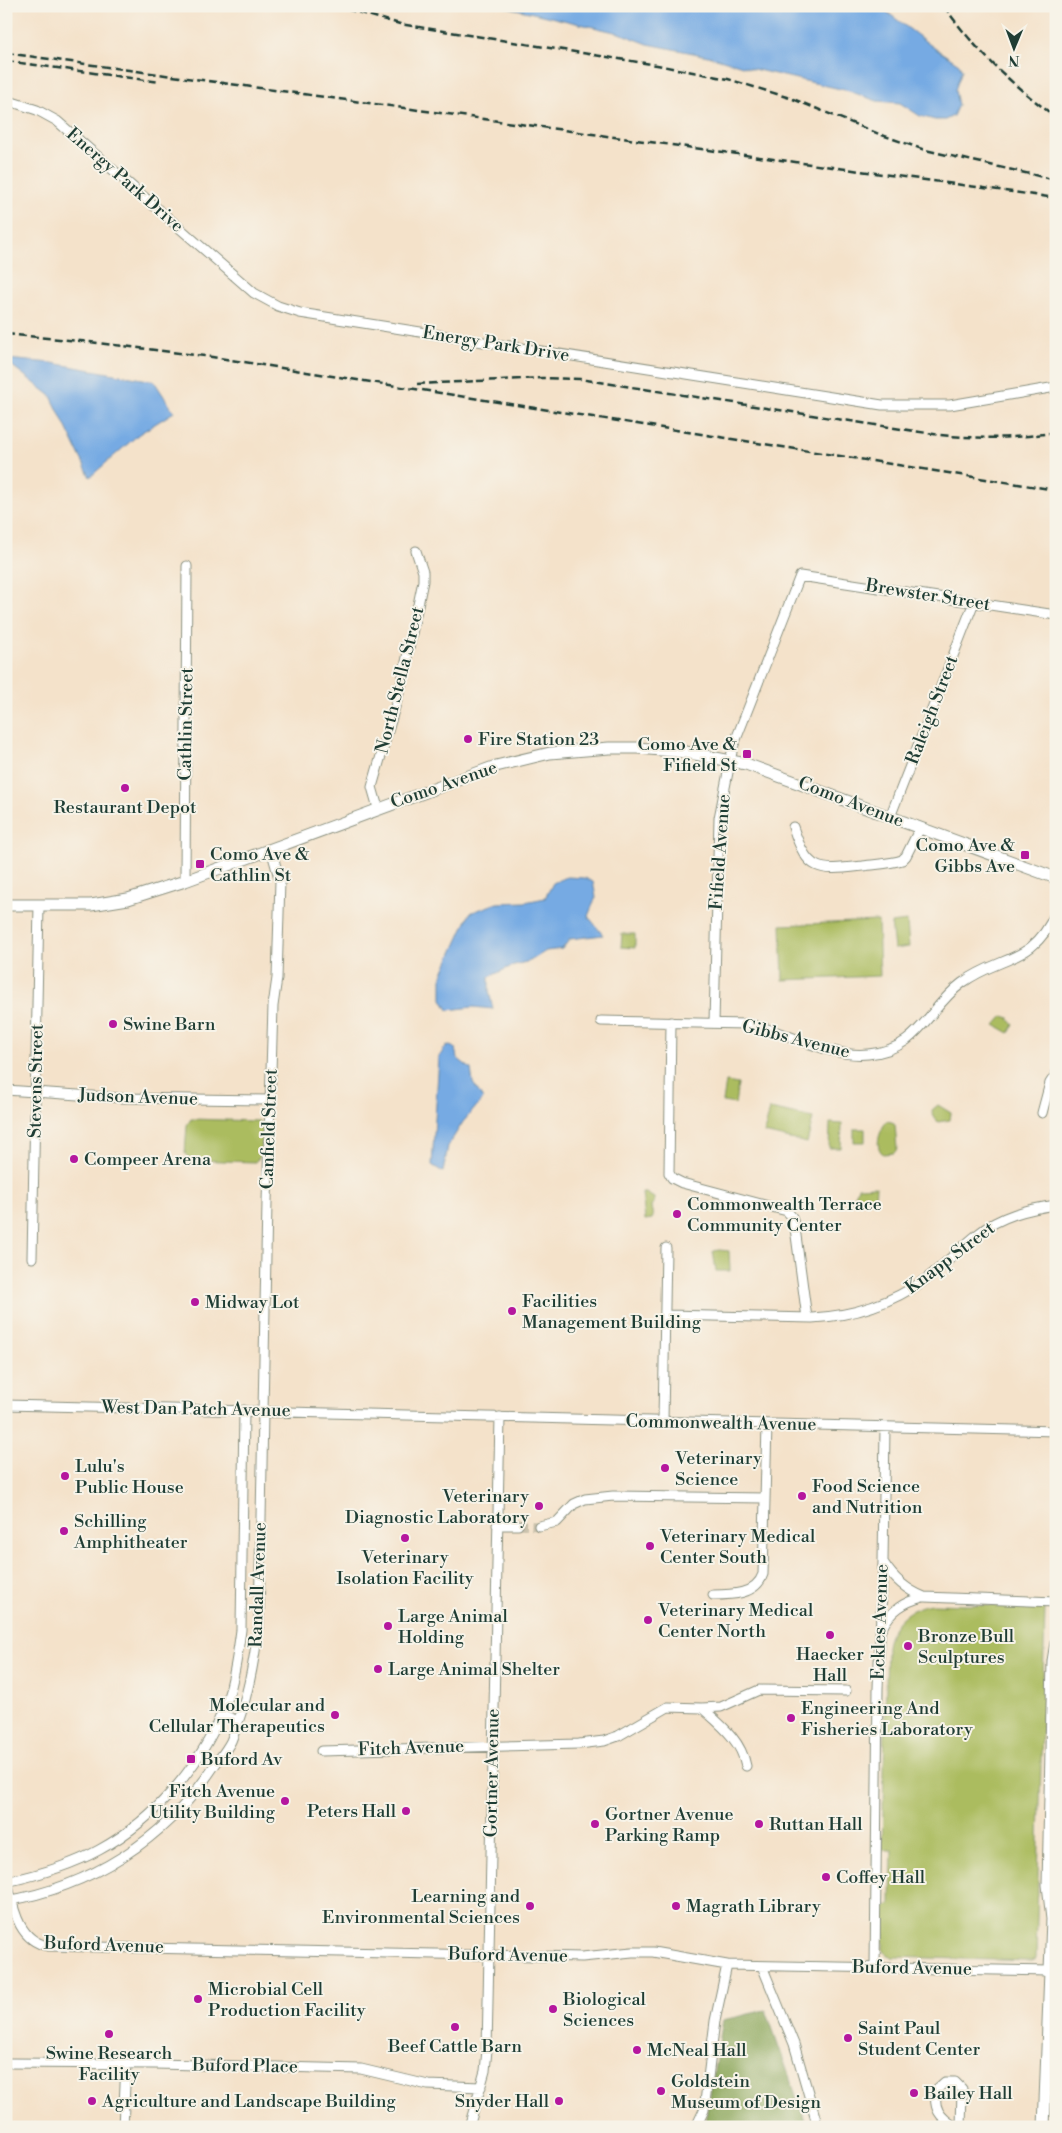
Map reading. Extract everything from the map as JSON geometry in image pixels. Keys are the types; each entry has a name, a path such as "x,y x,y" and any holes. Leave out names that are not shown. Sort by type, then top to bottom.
{"main road":[{"name":"Como Avenue","path":"6,905 107,903 146,894 271,850 378,808 496,766 550,753 637,748 685,752 730,760 777,774 1056,878"},
{"path":"1044,2127 1052,1999 1049,1971 1052,1919 1048,1885 1053,1829 1053,1661 1056,1643"}],"street":[{"name":"Energy Park Drive","path":"6,100 37,110 63,126 243,284 266,301 288,310 312,316 882,405 950,405 1056,388"},
{"name":"North Stella Street","path":"378,808 372,787 401,686 423,581 423,572 416,551"},
{"name":"Cathlin Street","path":"185,881 187,566"},
{"name":"Brewster Street","path":"800,576 1056,615"},
{"name":"Fifield Avenue","path":"714,1023 719,818 730,760 733,747 800,576"},
{"name":"Raleigh Street","path":"890,817 974,602"},
{"path":"793,826 800,849 807,858 819,866 833,869 902,860 906,856 920,828"},
{"name":"Canfield Street","path":"263,1411 273,1006 277,978 280,882 271,850"},
{"name":"Stevens Street","path":"32,1258 39,905"},
{"name":"Gibbs Avenue","path":"601,1021 714,1023 759,1026 845,1053 867,1055 882,1052 898,1046 918,1032 944,1000 962,983 1032,947 1047,930 1056,912"},
{"path":"671,1022 668,1170 670,1176 677,1182 783,1209 789,1213 795,1228 807,1318"},
{"path":"1042,1112 1050,1083 1056,1074"},
{"name":"Judson Avenue","path":"6,1090 121,1098 270,1100"},
{"name":"Knapp Street","path":"666,1315 807,1318 846,1314 888,1301 927,1278 978,1234 994,1223 1018,1213 1056,1205"},
{"path":"663,1422 666,1248"},
{"name":"West Dan Patch Avenue","path":"6,1405 386,1415"},
{"name":"Randall Avenue","path":"6,1882 39,1875 70,1864 99,1850 126,1833 151,1812 193,1766 214,1729 228,1696 238,1654 241,1630 244,1410"},
{"name":"Randall Avenue","path":"9,1900 45,1892 76,1881 107,1867 134,1850 163,1827 188,1802 230,1743 245,1704 259,1623 263,1411"},
{"name":"Commonwealth Avenue","path":"386,1415 1056,1431"},
{"name":"Gortner Avenue","path":"469,2127 481,2087 487,2050 500,1417"},
{"path":"713,1595 734,1596 755,1586 761,1580 763,1574 767,1424"},
{"name":"Eckles Avenue","path":"875,1967 878,1688 883,1562 885,1427"},
{"path":"539,1526 557,1522 574,1504 584,1499 613,1496 765,1498"},
{"path":"497,1525 518,1525"},
{"path":"883,1562 900,1583 924,1597"},
{"path":"880,1631 892,1612 905,1602 924,1597 1056,1602"},
{"name":"Fitch Avenue","path":"321,1751 593,1743 618,1736 668,1707 702,1708 721,1706 759,1690 846,1691"},
{"path":"702,1708 727,1731 740,1747 746,1766"},
{"path":"221,1714 238,1721"},
{"name":"Buford Avenue","path":"6,1882 9,1900 25,1934 38,1944 48,1946 582,1957 652,1952 727,1965 1049,1971"},
{"path":"696,2127 704,2110 715,2021 727,1965"},
{"path":"762,1966 794,2044 818,2127"},
{"name":"Buford Place","path":"6,2063 361,2069 428,2085 481,2087"},
{"path":"123,2127 126,2064"},
{"path":"956,2127 943,2119 935,2106 936,2089 945,2082 955,2082 962,2089 961,2127"}],"green space":[{"path":"878,921 880,976 783,980 781,925"},
{"path":"907,921 909,947 894,949 891,923"},
{"path":"622,934 635,934 635,948 621,947"},
{"path":"1003,1016 1010,1018 1014,1025 1009,1033 995,1025"},
{"path":"726,1082 738,1084 735,1104 723,1102"},
{"path":"938,1105 951,1113 950,1120 937,1121 932,1110"},
{"path":"770,1109 813,1118 807,1143 764,1133"},
{"path":"191,1119 259,1121 263,1128 261,1156 255,1162 191,1160 185,1154 187,1125"},
{"path":"886,1121 892,1122 895,1125 897,1149 894,1153 883,1154 878,1142"},
{"path":"830,1123 842,1124 841,1148 829,1148"},
{"path":"854,1129 865,1129 865,1142 854,1142"},
{"path":"876,1186 875,1201 852,1203 858,1187"},
{"path":"642,1193 646,1193 654,1198 651,1206 652,1219 645,1220"},
{"path":"713,1251 729,1251 730,1271 716,1271"},
{"path":"932,1604 1045,1607 1036,1959 1032,1961 892,1957 886,1954 883,1949 884,1907 891,1904 892,1850 882,1850 887,1646 892,1630 902,1617 916,1608"},
{"path":"766,2010 807,2127 704,2127 723,2020"}],"water":[{"path":"503,6 879,6 959,64 962,70 955,90 958,105 953,116 945,120 935,120 920,116 900,103 877,101 849,91 749,68 713,57 648,44 619,33"},
{"path":"6,359 52,363 154,381 174,412 139,434 90,477 51,396 6,361"},
{"path":"567,877 585,878 593,882 596,897 588,916 603,935 570,939 562,949 546,951 530,961 514,965 489,977 489,991 493,1009 473,1007 448,1010 442,999 442,975 470,913 497,903 525,902 545,898 553,883"},
{"path":"447,1045 455,1048 457,1058 471,1069 473,1083 483,1099 463,1122 448,1146 443,1172 432,1165 439,1057"}],"tunnel":[{"path":"518,1525 539,1526"}],"railway":[{"path":"335,6 400,24 657,65 728,79 793,99 879,134 925,150 1056,180"},
{"path":"944,6 968,37 995,66 1056,117"},
{"path":"6,53 1056,198"},
{"path":"6,61 160,82"},
{"path":"6,334 212,357 1056,490"},
{"path":"417,384 542,378 580,379 940,435 998,438 1056,432"}],"place":[{"name":"Fire Station 23","path":"468,739"},
{"name":"Como Ave & Fifield St","path":"747,754"},
{"name":"Restaurant Depot","path":"125,788"},
{"name":"Como Ave & Gibbs Ave","path":"1025,855"},
{"name":"Como Ave & Cathlin St","path":"200,864"},
{"name":"Swine Barn","path":"113,1024"},
{"name":"Compeer Arena","path":"74,1159"},
{"name":"Commonwealth Terrace Community Center","path":"677,1214"},
{"name":"Midway Lot","path":"195,1302"},
{"name":"Facilities Management Building","path":"512,1311"},
{"name":"Veterinary Science","path":"665,1468"},
{"name":"Lulu's Public House","path":"65,1476"},
{"name":"Food Science and Nutrition","path":"802,1496"},
{"name":"Veterinary Diagnostic Laboratory","path":"539,1506"},
{"name":"Schilling Amphitheater","path":"64,1531"},
{"name":"Veterinary Isolation Facility","path":"405,1538"},
{"name":"Veterinary Medical Center South","path":"650,1546"},
{"name":"Veterinary Medical Center North","path":"648,1620"},
{"name":"Large Animal Holding","path":"388,1626"},
{"name":"Haecker Hall","path":"830,1635"},
{"name":"Bronze Bull Sculptures","path":"908,1646"},
{"name":"Large Animal Shelter","path":"378,1669"},
{"name":"Molecular and Cellular Therapeutics","path":"335,1715"},
{"name":"Engineering And Fisheries Laboratory","path":"791,1718"},
{"name":"Buford Av","path":"191,1759"},
{"name":"Fitch Avenue Utility Building","path":"285,1801"},
{"name":"Peters Hall","path":"406,1811"},
{"name":"Gortner Avenue Parking Ramp","path":"595,1824"},
{"name":"Ruttan Hall","path":"759,1824"},
{"name":"Coffey Hall","path":"826,1877"},
{"name":"Learning and Environmental Sciences","path":"530,1906"},
{"name":"Magrath Library","path":"676,1906"},
{"name":"Microbial Cell Production Facility","path":"198,1999"},
{"name":"Biological Sciences","path":"553,2009"},
{"name":"Beef Cattle Barn","path":"455,2027"},
{"name":"Swine Research Facility","path":"109,2034"},
{"name":"Saint Paul Student Center","path":"848,2038"},
{"name":"McNeal Hall","path":"637,2050"},
{"name":"Goldstein Museum of Design","path":"661,2091"},
{"name":"Bailey Hall","path":"914,2093"},
{"name":"Agriculture and Landscape Building","path":"92,2101"},
{"name":"Snyder Hall","path":"559,2101"}]}
